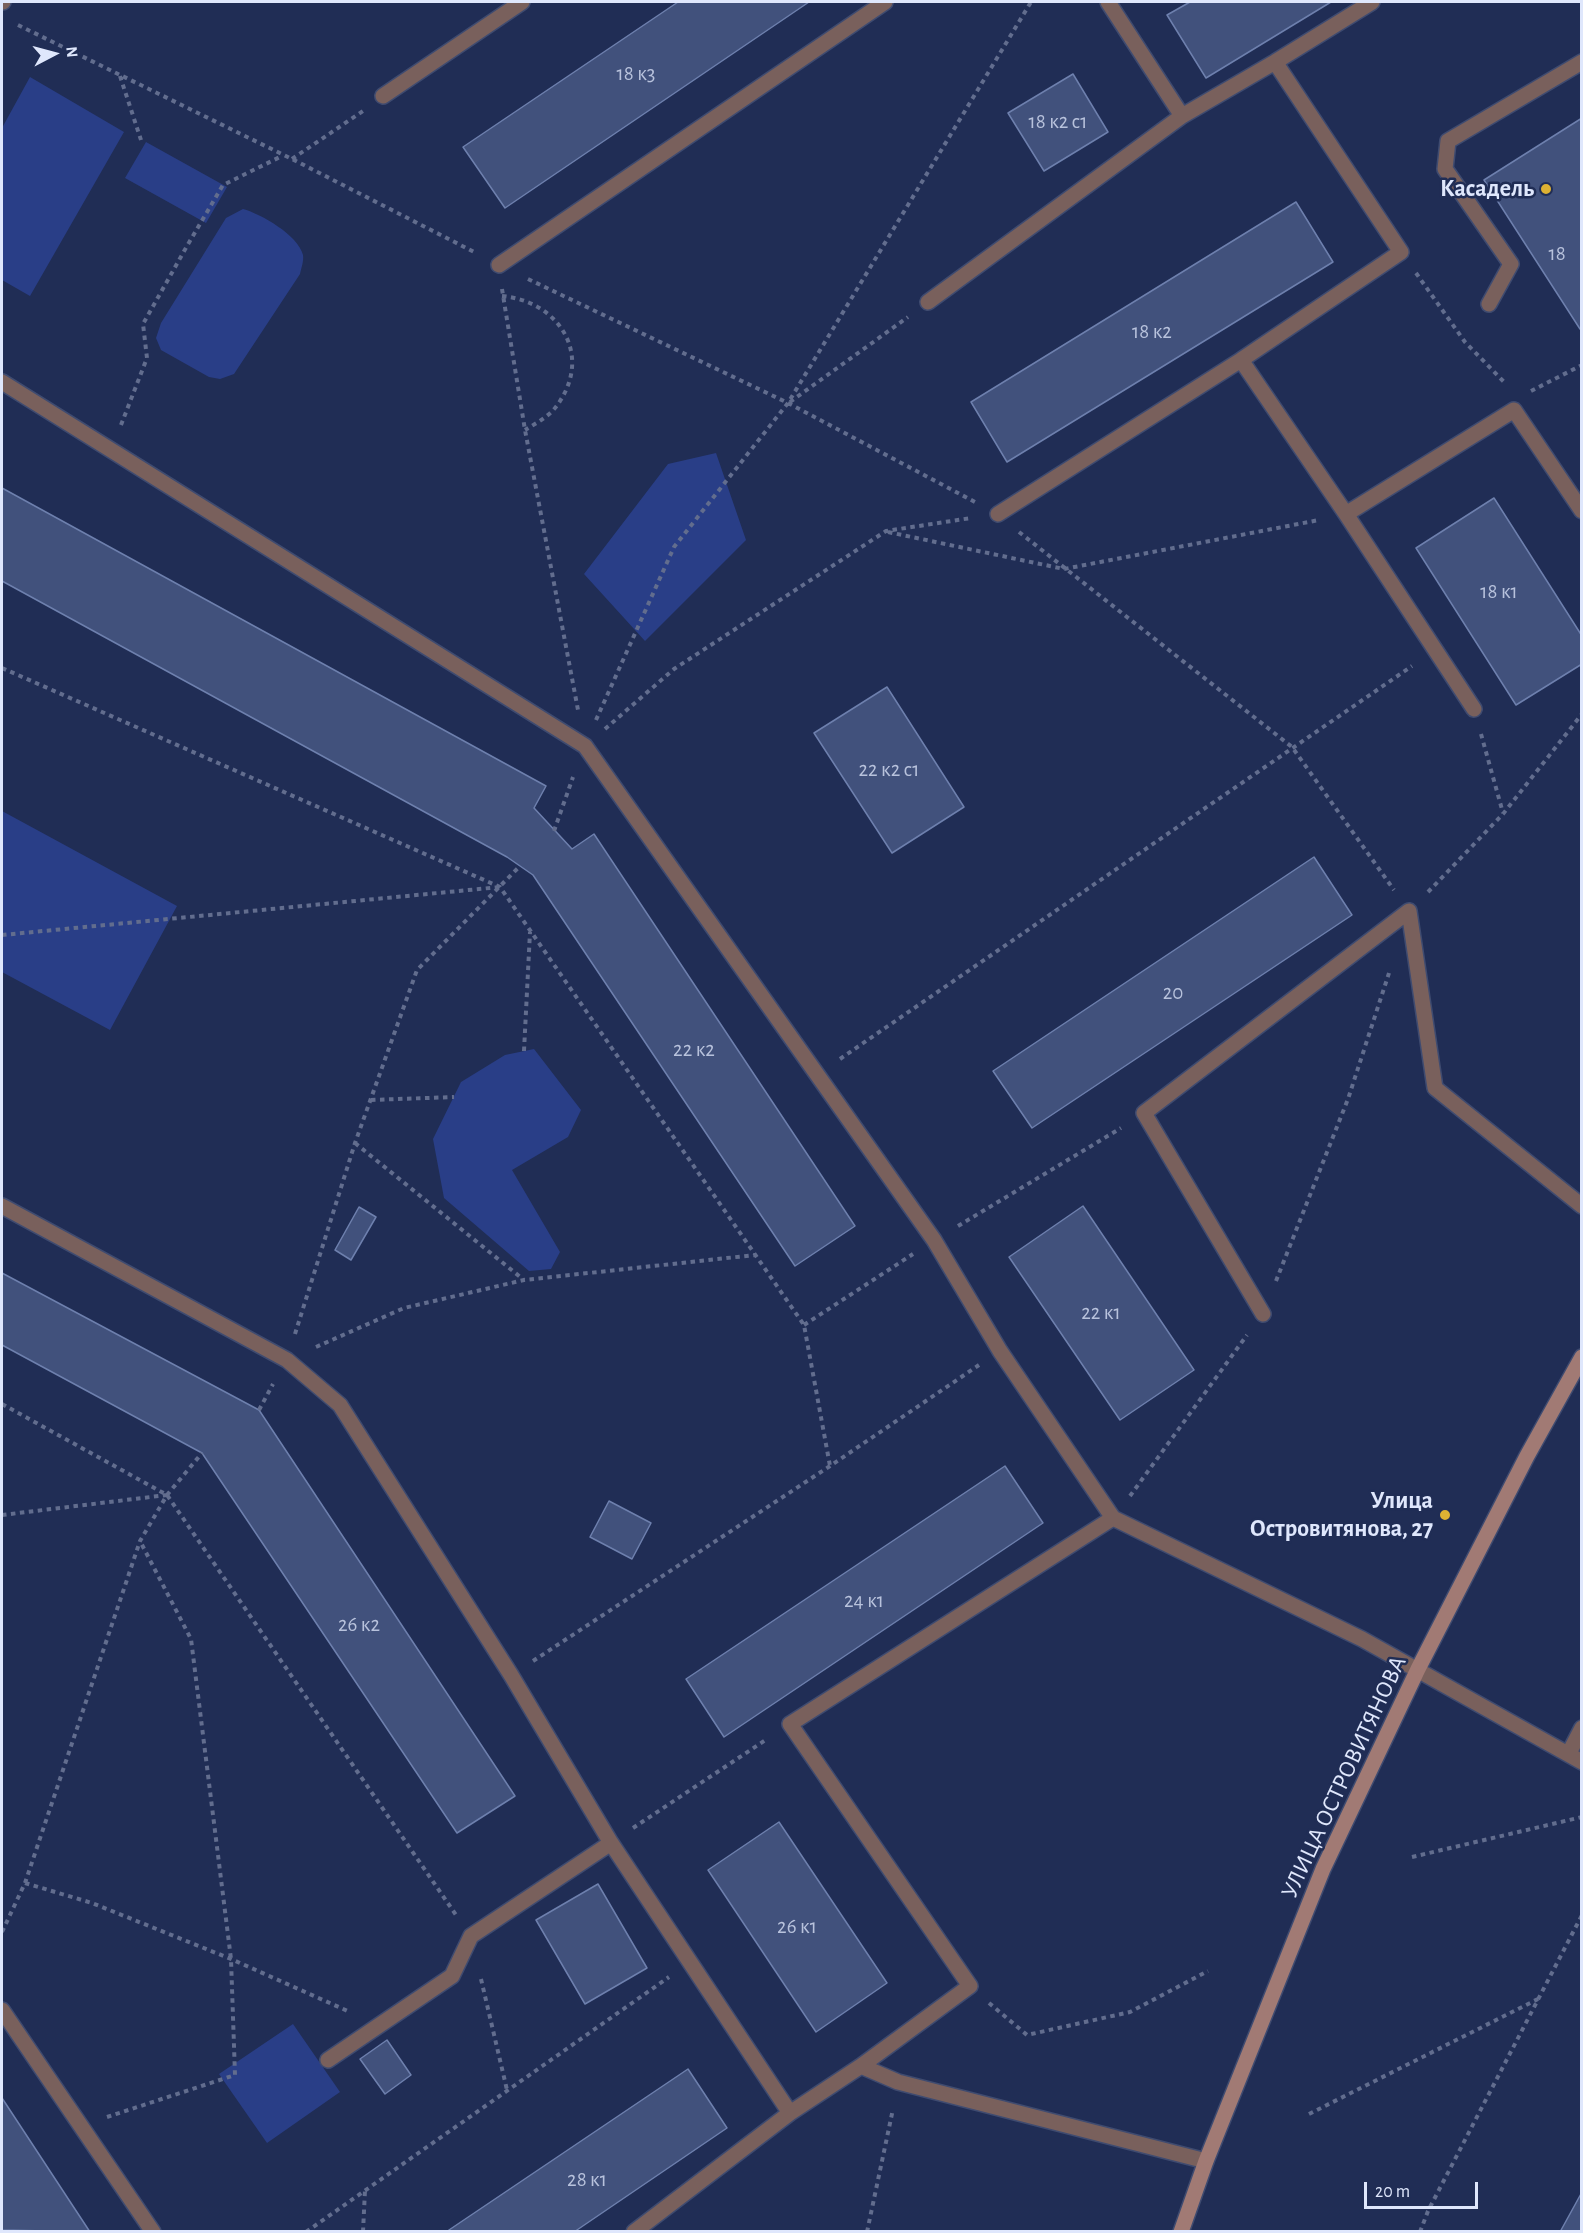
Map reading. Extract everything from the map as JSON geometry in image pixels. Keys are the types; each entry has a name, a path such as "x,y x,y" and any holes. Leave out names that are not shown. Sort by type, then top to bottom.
{"main road":[{"name":"УЛИЦА ОСТРОВИТЯНОВА","path":"1181,2232 1206,2162 1323,1869 1418,1669 1527,1456 1581,1357"}],"lane":[{"path":"383,96 522,2"},
{"path":"499,265 885,2"},
{"path":"1108,2 1182,116"},
{"path":"928,303 1182,116 1372,2"},
{"path":"998,514 1241,360 1401,252 1275,62"},
{"path":"1489,304 1511,264 1445,169 1448,141 1581,62"},
{"path":"1241,360 1346,514 1474,709"},
{"path":"2,382 585,746 934,1240 1000,1351 1113,1518 1362,1639 1575,1758 1581,1728"},
{"path":"1346,514 1514,410 1581,511"},
{"path":"1263,1314 1144,1113 1410,911 1435,1088 1581,1206"},
{"path":"2,1206 286,1360 340,1405 511,1675 611,1843 790,2113"},
{"path":"634,2232 790,2113 861,2066 970,1986 790,1724 1113,1518"},
{"path":"328,2060 452,1976 471,1936 611,1843"},
{"path":"2,2010 153,2232"},
{"path":"861,2066 898,2082 1206,2162"}],"path":[{"path":"554,831 585,746 674,547 788,403 1031,2"},
{"path":"12,22 292,159 499,265 788,403 998,514 1064,569 1292,747 1410,911 1503,814 1581,714"},
{"path":"120,75 141,140"},
{"path":"292,159 383,96"},
{"path":"111,450 147,358 143,324 187,246 223,185 282,156"},
{"path":"1401,252 1465,342 1511,389"},
{"path":"499,265 502,296 525,430 585,746"},
{"path":"502,296 519,297 536,303 549,313 561,326 572,359 567,390 559,403 548,415 525,430"},
{"path":"788,403 928,303"},
{"path":"1529,392 1581,365"},
{"path":"585,746 674,669 886,531 998,514"},
{"path":"886,531 1064,569 1346,514"},
{"path":"816,1075 1435,650"},
{"path":"2,668 500,887 804,1325 830,1466"},
{"path":"1474,709 1503,814"},
{"path":"259,1410 286,1360 355,1143 417,970 520,866"},
{"path":"2,935 500,887"},
{"path":"524,1051 530,930"},
{"path":"1113,1518 1263,1314 1348,1100 1391,966"},
{"path":"371,1100 454,1097"},
{"path":"804,1325 934,1240 1144,1113"},
{"path":"355,1143 524,1280"},
{"path":"286,1360 404,1308 524,1280 755,1254"},
{"path":"511,1675 830,1466 1000,1351"},
{"path":"2,1404 167,1495 471,1936 507,2090"},
{"path":"2,1932 25,1883 140,1541 167,1495 202,1453"},
{"path":"2,1515 167,1495"},
{"path":"81,2126 235,2075 231,1959 191,1639 140,1541"},
{"path":"611,1843 790,1724"},
{"path":"1412,1857 1581,1816"},
{"path":"25,1883 92,1903 231,1959 379,2026"},
{"path":"1420,2232 1428,2211 1581,1915"},
{"path":"306,2232 689,1963"},
{"path":"970,1986 1027,2035 1130,2012 1208,1971"},
{"path":"1309,2114 1538,1999"},
{"path":"867,2232 898,2082"},
{"path":"363,2232 365,2190"}],"shaded area":[{"path":"30,77 124,132 30,296 2,280 2,128"},
{"path":"146,142 227,187 206,223 125,178"},
{"path":"243,209 269,220 287,233 300,247 303,262 300,274 234,374 220,379 209,377 161,350 156,338 161,323 226,218"},
{"path":"716,453 746,540 645,641 584,574 668,464"},
{"path":"2,811 177,906 110,1030 2,972"},
{"path":"534,1049 581,1110 568,1137 512,1170 560,1252 551,1269 529,1271 444,1198 433,1139 461,1082 505,1055"},
{"path":"293,2024 340,2092 267,2143 219,2074"}],"building":[{"path":"678,2 809,2 505,208 463,147"},
{"path":"1190,2 1331,2 1206,78 1167,15"},
{"path":"1073,74 1108,132 1044,171 1008,113"},
{"path":"1582,118 1582,328 1580,329 1484,180"},
{"path":"1296,202 1333,262 1007,462 971,402"},
{"path":"2,488 546,786 534,808 572,849 594,834 855,1226 795,1266 533,875 507,857 2,581"},
{"path":"1494,498 1582,636 1582,664 1516,705 1416,548"},
{"path":"887,687 964,807 892,853 814,733"},
{"path":"1314,857 1352,915 1032,1128 993,1071"},
{"path":"1083,1206 1194,1370 1120,1420 1009,1257"},
{"path":"359,1207 376,1217 351,1260 335,1250"},
{"path":"2,1273 259,1410 515,1796 457,1833 202,1453 2,1345"},
{"path":"1005,1466 1043,1523 724,1737 686,1679"},
{"path":"609,1501 651,1523 632,1559 590,1537"},
{"path":"779,1822 887,1983 816,2032 708,1870"},
{"path":"598,1884 647,1968 585,2004 536,1920"},
{"path":"387,2040 411,2075 385,2094 360,2059"},
{"path":"688,2069 727,2128 574,2232 446,2232"},
{"path":"2,2098 90,2232 2,2230"},
{"path":"1582,2192 1582,2232 1560,2232"}],"place":[{"name":"Касадель","path":"1546,189"},
{"name":"Улица Островитянова, 27","path":"1445,1515"}]}
